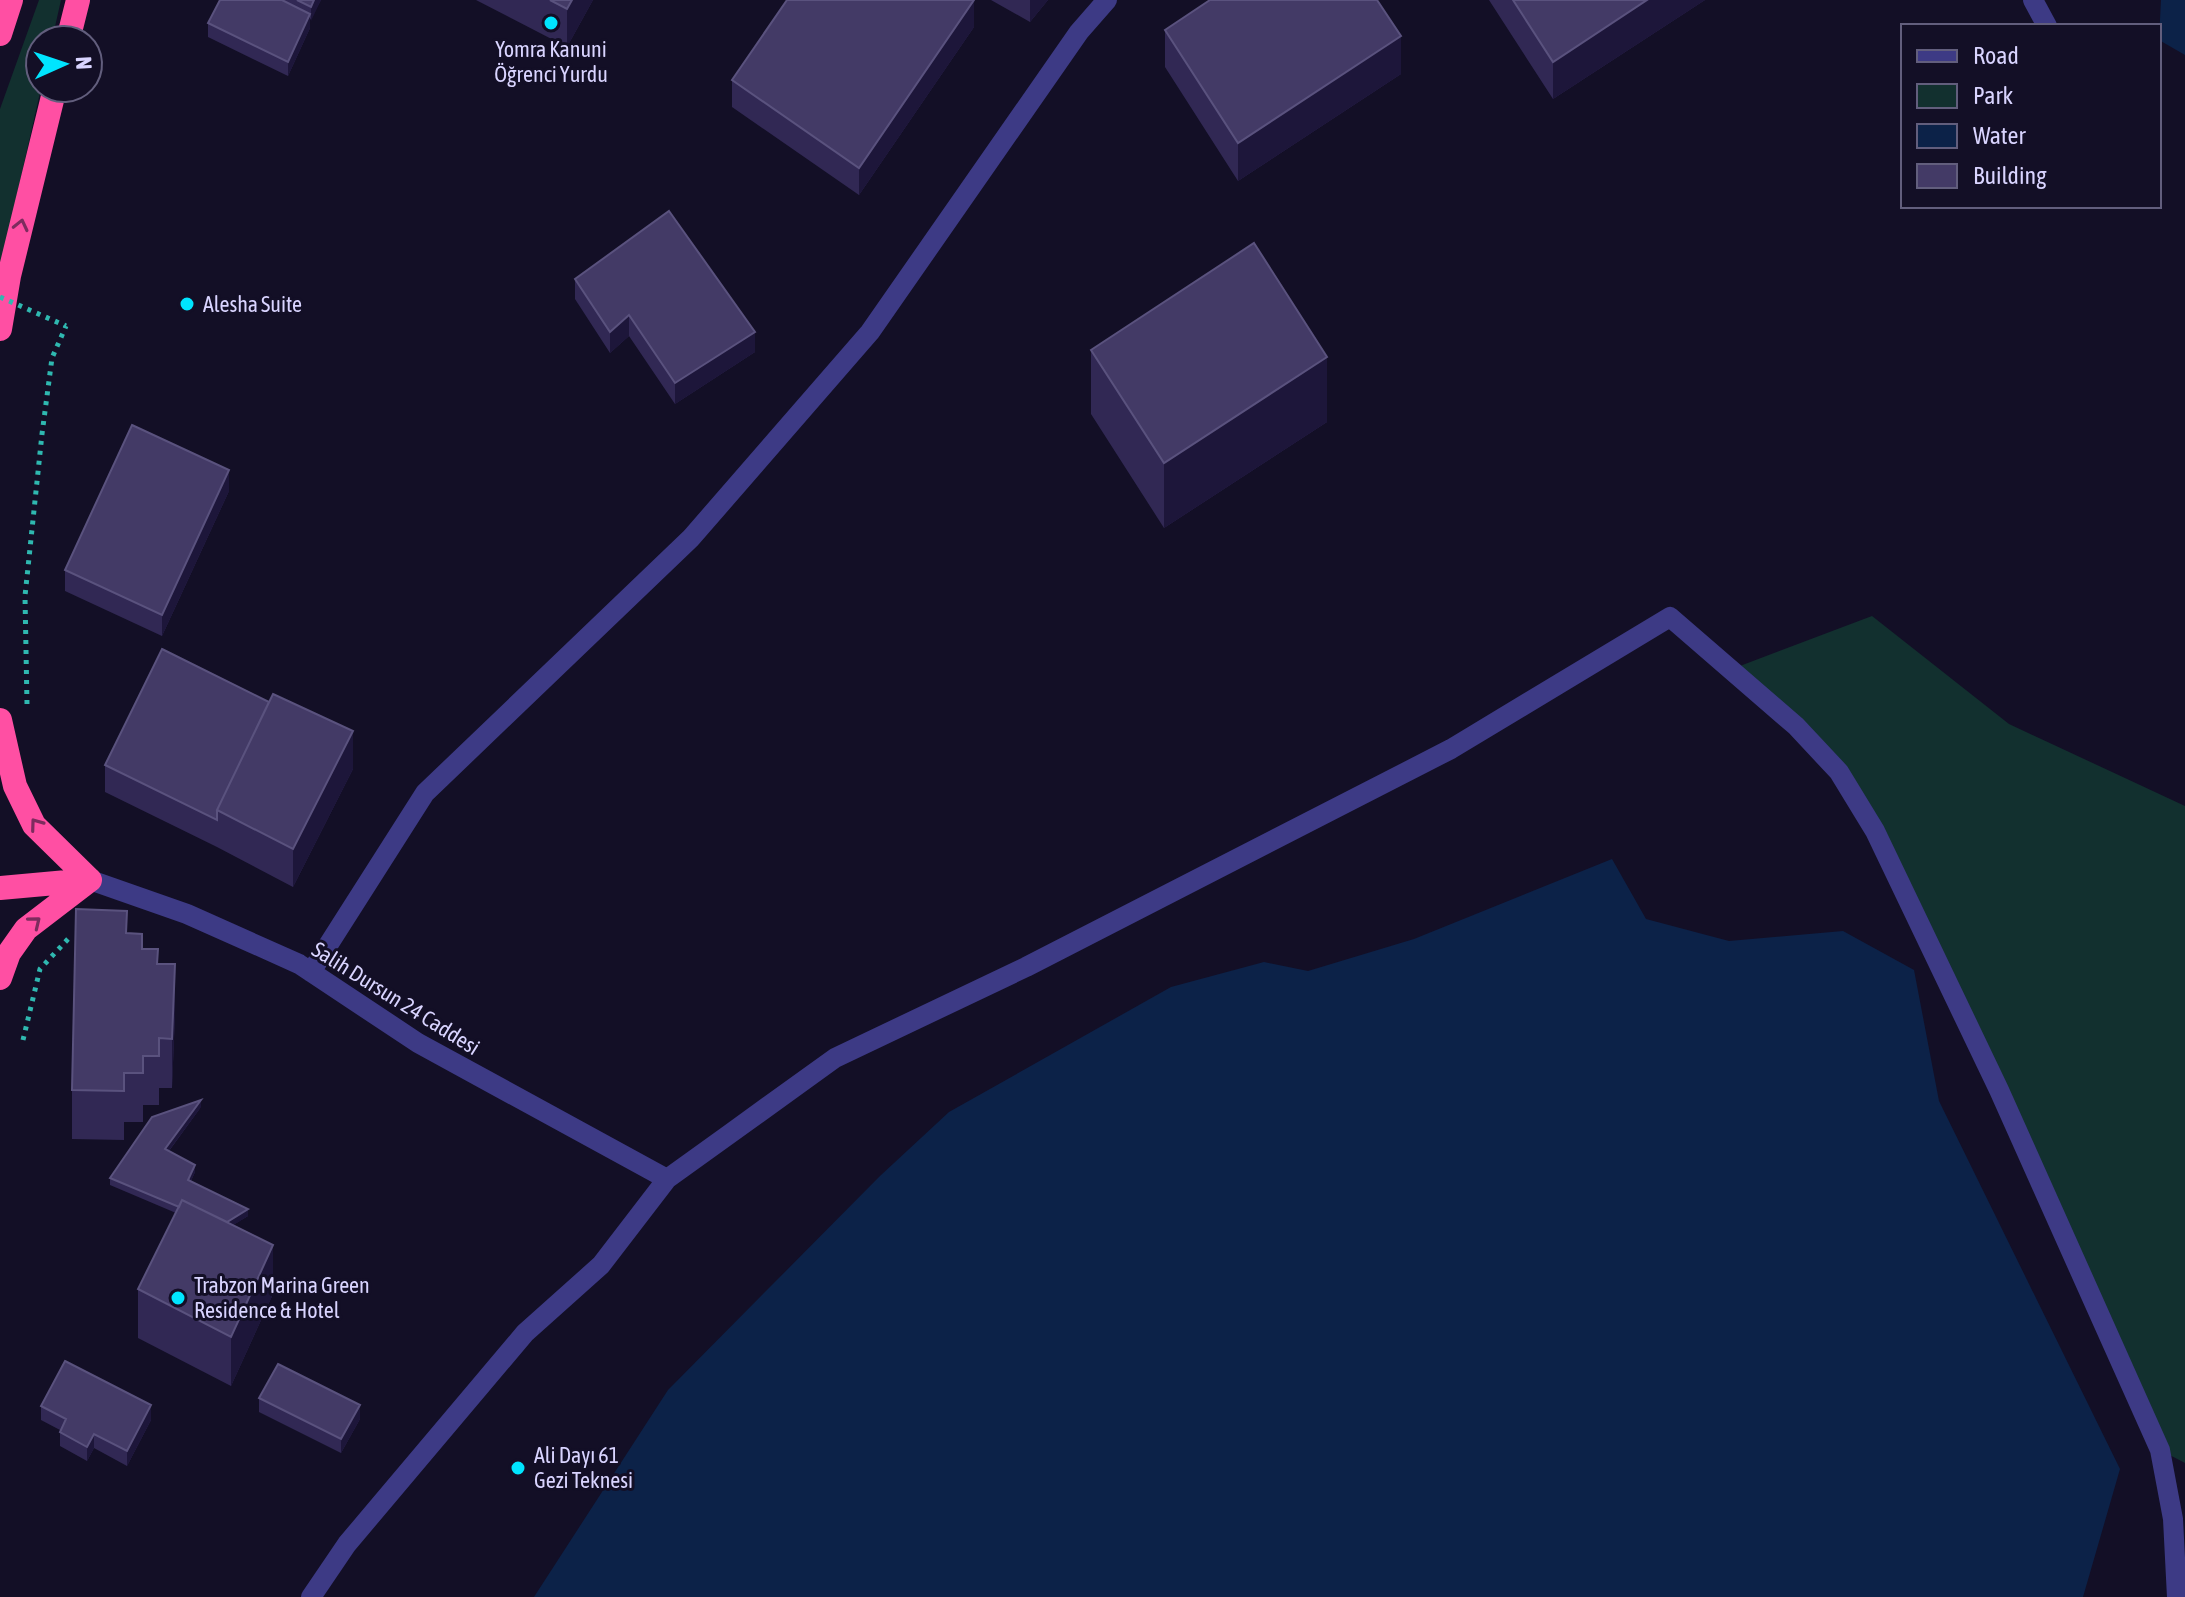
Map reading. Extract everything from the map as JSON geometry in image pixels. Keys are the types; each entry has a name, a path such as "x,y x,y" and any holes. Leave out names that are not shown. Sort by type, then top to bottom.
{"highway":[{"path":"0,34 11,0"},
{"path":"72,24 78,0"},
{"path":"0,329 9,276 51,104"},
{"path":"0,720 15,786 34,825 90,880"},
{"path":"0,888 90,880"},
{"path":"0,978 9,953 26,929 90,880"}],"street":[{"path":"311,972 425,793 691,538 870,332 1079,32 1107,0"},
{"path":"2033,0 2046,24"},
{"path":"311,1597 347,1544 525,1333 601,1265 667,1179 835,1058 1026,967 1451,749 1670,617 1796,726 1839,772 1875,831 1999,1090 2160,1450 2173,1519 2177,1597"},
{"name":"Salih Dursun 24 Caddesi","path":"90,880 187,914 311,972 418,1043 667,1179"}],"path":[{"path":"0,297 66,326 52,358 26,582 27,716"},
{"path":"23,1040 40,969 72,934"}],"green space":[{"path":"39,0 61,0 56,24 30,24"},
{"path":"24,42 24,104 37,104 0,270 0,109"},
{"path":"1872,616 2009,724 2185,806 2185,1463 2160,1450 1839,772 1732,669"}],"water":[{"path":"2161,0 2185,0 2185,55 2161,41"},
{"path":"1612,859 1646,919 1729,941 1843,931 1914,970 1939,1101 2120,1469 2083,1597 534,1597 668,1390 880,1176 949,1112 1171,987 1264,962 1308,971 1414,939"}],"building":[{"path":"220,0 282,0 310,14 288,62 208,23"},
{"path":"297,0 314,0 311,7"},
{"path":"550,0 572,0 567,9"},
{"path":"787,0 974,0 859,168 732,80"},
{"path":"1210,0 1377,0 1401,36 1238,143 1165,30"},
{"path":"1513,0 1647,0 1553,62"},
{"path":"669,211 755,332 675,383 629,315 610,332 575,279"},
{"path":"1254,243 1327,357 1164,463 1091,350"},
{"path":"132,425 229,470 162,615 65,570"},
{"path":"162,649 269,702 217,810 217,820 105,765"},
{"path":"273,694 353,731 293,849 217,810"},
{"path":"76,909 127,911 126,933 142,934 142,949 158,949 157,964 175,964 172,1039 159,1038 159,1056 143,1056 143,1073 124,1073 124,1091 72,1090"},
{"path":"201,1100 165,1149 195,1165 188,1180 248,1209 227,1222 182,1200 179,1207 110,1178 152,1117"},
{"path":"182,1200 273,1245 231,1337 138,1289"},
{"path":"65,1361 151,1405 127,1451 94,1434 87,1447 60,1432 66,1419 41,1406"},
{"path":"278,1364 360,1405 341,1439 259,1398"}],"place":[{"name":"Yomra Kanuni Öğrenci Yurdu","path":"551,23"},
{"name":"Alesha Suite","path":"187,304"},
{"name":"Trabzon Marina Green Residence & Hotel","path":"178,1298"},
{"name":"Ali Dayı 61 Gezi Teknesi","path":"518,1468"}]}
